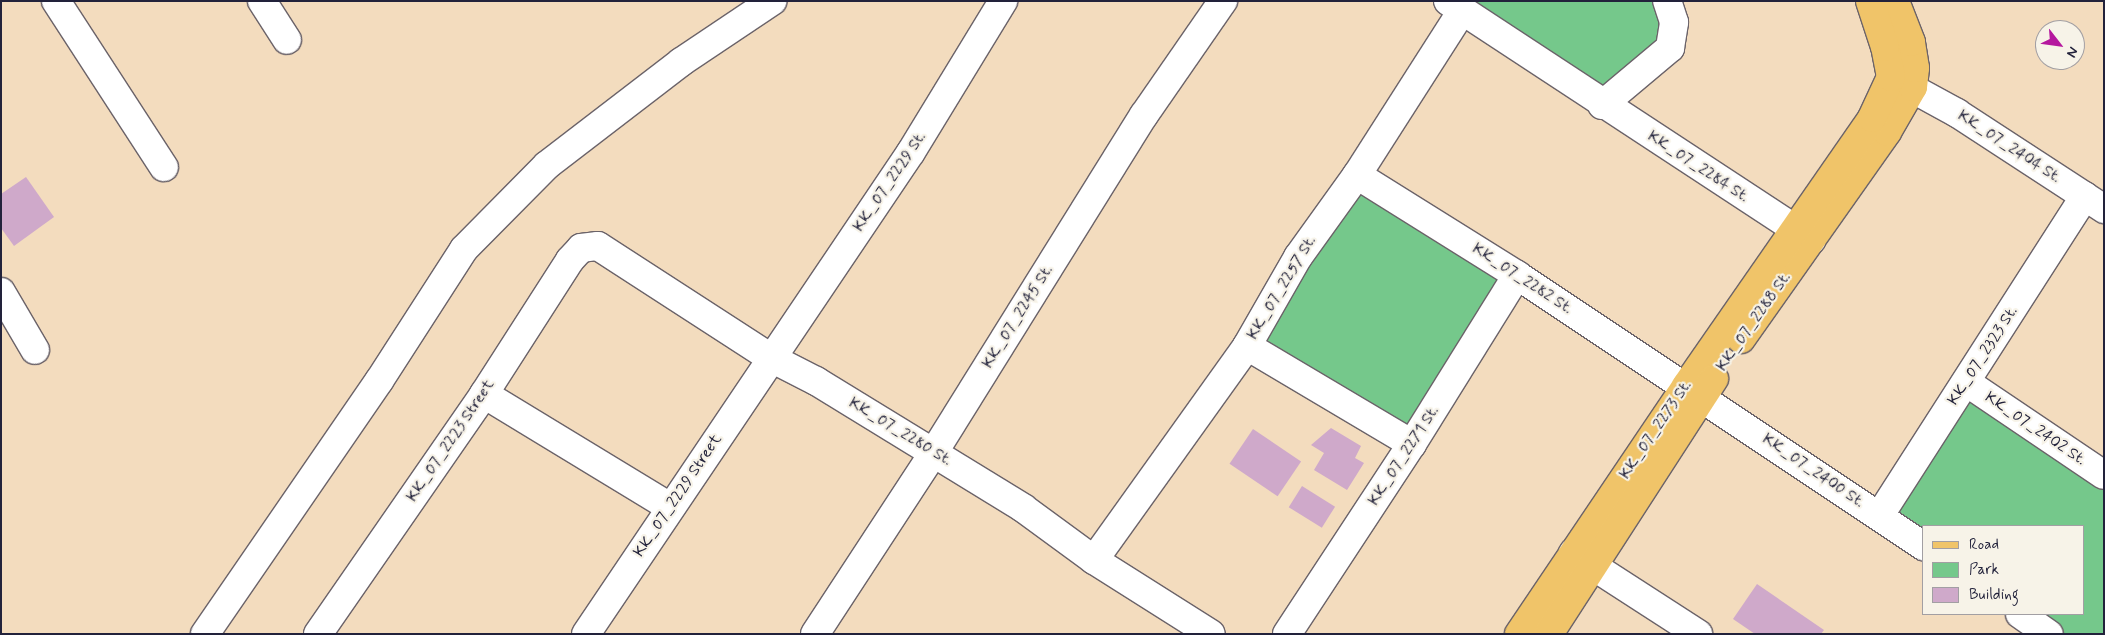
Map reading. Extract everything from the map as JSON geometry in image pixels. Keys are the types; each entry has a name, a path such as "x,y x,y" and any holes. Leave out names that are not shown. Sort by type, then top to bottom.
{"main road":[{"path":"1870,1 1885,47 1902,82 1915,68 1911,42 1894,1"},
{"name":"KK_07_2273 St.","path":"1519,634 1584,559 1693,391 1803,235 1872,118 1902,82"},
{"path":"1549,634 1584,559"}],"street":[{"path":"56,1 164,167"},
{"path":"262,1 287,40"},
{"path":"205,634 380,381 464,249 547,165 680,62 772,1"},
{"name":"KK_07_2229 St.","path":"770,358 911,152 1003,1"},
{"name":"KK_07_2245 St.","path":"817,633 934,452 1144,115 1223,1"},
{"path":"1602,105 1663,56 1674,39 1674,22 1667,1"},
{"name":"KK_07_2284 St.","path":"1455,6 1602,105 1803,235"},
{"name":"KK_07_2257 St.","path":"1094,560 1247,346 1298,257 1357,174 1455,6"},
{"name":"KK_07_2404 St.","path":"1902,82 2094,203"},
{"name":"KK_07_2282 St.","path":"1357,174 1517,275 1693,391"},
{"name":"KK_07_2323 St.","path":"1880,515 1966,382 2094,203"},
{"name":"KK_07_2280 St.","path":"581,248 598,246 770,358 934,452 1023,508 1094,560 1212,634"},
{"name":"KK_07_2223 Street","path":"318,634 484,394 570,260 581,248"},
{"name":"KK_07_2271 St.","path":"1286,634 1412,444 1517,275"},
{"path":"1,292 35,350"},
{"path":"1247,346 1412,444"},
{"name":"KK_07_2229 Street","path":"586,634 770,358"},
{"name":"KK_07_2402 St.","path":"1966,382 2104,475"},
{"name":"KK_07_2400 St.","path":"1693,391 1922,545"},
{"path":"484,394 670,507"},
{"path":"1584,559 1698,634"},
{"path":"2021,615 2048,634"}],"green space":[{"path":"1448,1 1662,1 1674,39 1602,105"},
{"path":"1357,175 1517,275 1410,447 1249,347"},
{"path":"1966,382 2104,475 2104,634 2049,634 2021,615 2085,615 2085,525 1922,525 1922,545 1880,515"}],"building":[{"path":"26,177 54,217 14,246 1,228 1,194"},
{"path":"1331,428 1361,446 1355,458 1364,463 1347,490 1314,470 1324,453 1311,445"},
{"path":"1253,429 1301,461 1278,496 1230,464"},
{"path":"1302,486 1335,507 1322,528 1289,507"},
{"path":"1757,584 1824,630 1821,634 1755,634 1733,619"}]}
